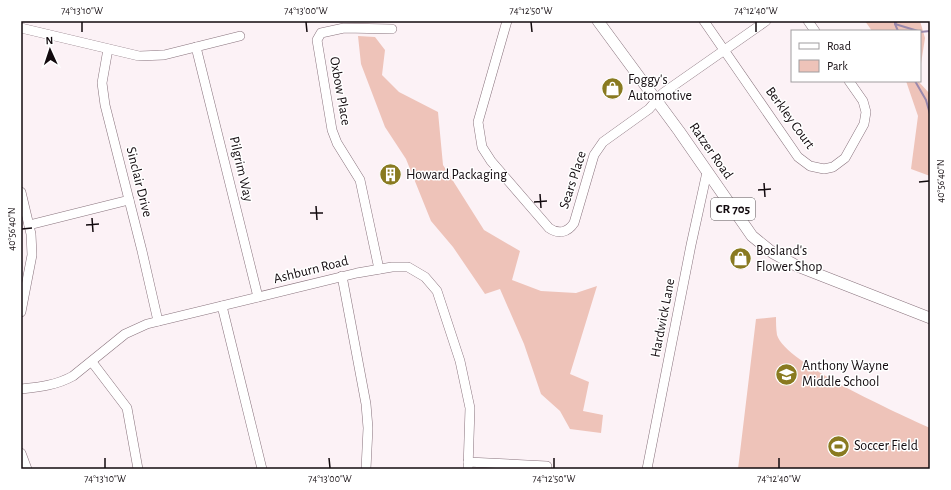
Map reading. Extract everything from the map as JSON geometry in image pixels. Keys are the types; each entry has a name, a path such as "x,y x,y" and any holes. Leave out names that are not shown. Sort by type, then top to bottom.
{"main road":[{"name":"Ratzer Road","path":"598,21 708,172 752,236 773,253 811,272 930,318"}],"street":[{"name":"Sears Place","path":"507,21 480,113 480,139 486,155 554,232 559,233 567,231 574,223 589,171 598,148 603,142 649,110 656,100"},
{"name":"Berkley Court","path":"704,21 798,156 810,166 817,168 833,167 844,158 864,124 865,106 851,82"},
{"path":"656,100 663,93 766,21"},
{"path":"808,21 814,30"},
{"path":"21,28 108,50 127,54 152,56 240,36"},
{"name":"Oxbow Place","path":"379,269 364,190 356,170 337,143 332,130 317,40 321,33 344,28 392,28"},
{"name":"Pilgrim Way","path":"196,47 258,297"},
{"name":"Sinclair Drive","path":"108,50 103,72 103,94 158,321"},
{"name":"Hardwick Lane","path":"647,469 690,246 708,172"},
{"path":"21,192 29,225 32,255 21,312"},
{"path":"29,225 129,200"},
{"name":"Ashburn Road","path":"21,390 65,381 92,362 125,334 136,328 158,321 342,276 400,266 413,269 425,277 437,291 460,361 470,408 468,466"},
{"path":"342,276 366,404 368,428 366,469"},
{"path":"222,306 262,469"},
{"path":"92,362 127,408 138,469"},
{"path":"21,453 28,469"},
{"path":"468,466 547,466"}],"green space":[{"path":"865,21 920,21 925,38 921,64 921,30 871,30"},
{"path":"358,36 375,37 385,50 382,75 399,92 438,112 443,165 484,230 520,251 512,280 541,291 576,293 597,286 570,374 589,382 583,411 603,415 601,433 570,429 560,411 541,394 524,344 500,289 485,294 453,247 431,221 406,159 385,127 361,64"},
{"path":"906,82 919,82 930,94 930,176 911,169 918,116"},
{"name":"Anthony Wayne Middle School","path":"776,317 777,335 785,347 800,360 846,387 930,428 930,469 738,469 756,319"}],"waterway":[{"path":"895,21 895,24 915,30"},
{"path":"897,21 895,24 898,30"},
{"path":"921,32 930,31"},
{"path":"916,82 926,100 930,114"}],"place":[{"name":"Foggy's Automotive","path":"613,88"},
{"name":"Howard Packaging","path":"390,175"},
{"name":"Bosland's Flower Shop","path":"740,259"},
{"name":"Anthony Wayne Middle School","path":"787,374"},
{"name":"Soccer Field","path":"839,446"}]}
